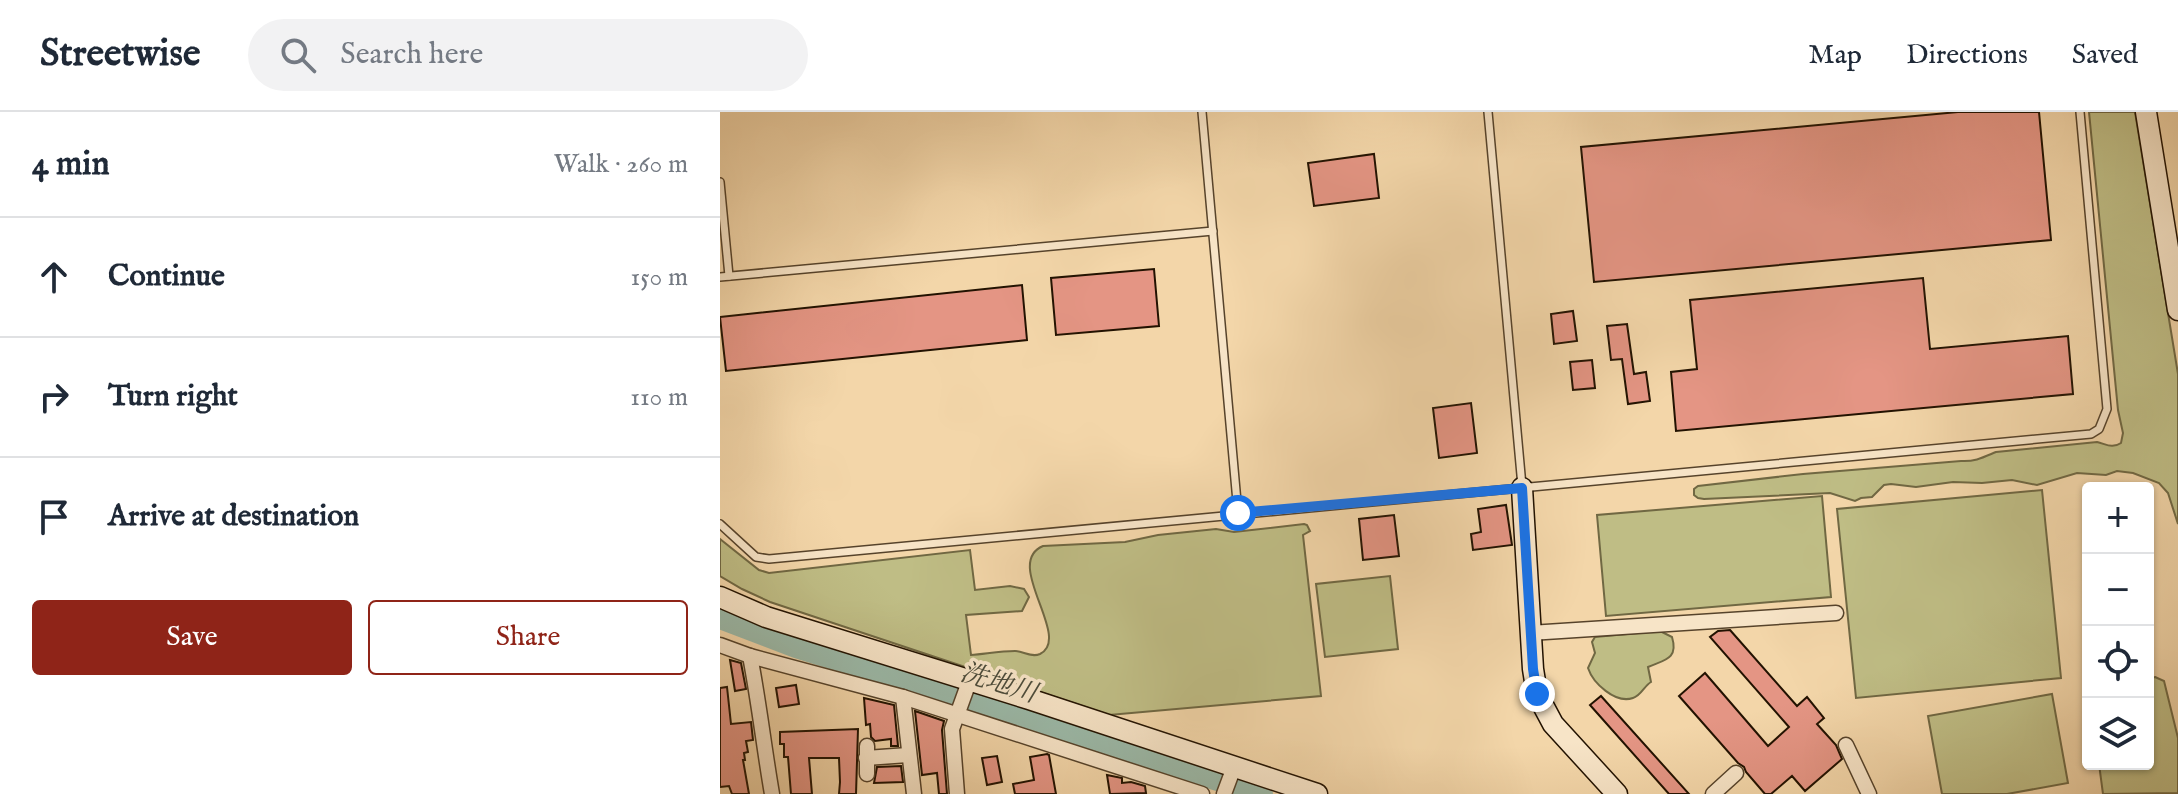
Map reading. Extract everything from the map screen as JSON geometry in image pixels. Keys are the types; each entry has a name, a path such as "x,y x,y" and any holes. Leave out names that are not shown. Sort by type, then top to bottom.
{"street":[{"path":"2146,112 2178,310"},
{"path":"1522,488 1530,633 1537,694 1553,724 1617,794"},
{"path":"720,597 766,617 968,685 1029,699 1233,771 1317,794"},
{"path":"1530,633 1836,613"},
{"path":"720,645 750,656 958,712 1202,794"},
{"path":"750,656 772,794"},
{"path":"957,794 952,729 968,685"},
{"path":"903,697 914,794"},
{"path":"1846,745 1869,794"},
{"path":"867,774 866,752 908,755"},
{"path":"1224,794 1233,771"},
{"path":"1713,794 1736,773"}],"lane":[{"path":"1202,112 1238,513"},
{"path":"1488,112 1522,488"},
{"path":"720,524 756,557 769,559 2091,434 2099,429 2107,409 2080,112"},
{"path":"720,182 724,277 1213,231"}],"shaded area":[{"path":"2089,112 2135,112 2178,374 2178,524 2168,493 2159,483 2133,473 2117,471 2106,475 2077,473 2037,485 2012,480 1916,487 1891,484 1884,485 1872,497 1855,501 1830,493 1704,499 1694,495 1694,489 1698,486 1971,461 1996,452 2097,442 2112,446 2121,443 2123,433 2118,410"},
{"path":"2042,490 2061,678 1856,698 1837,509"},
{"path":"1822,496 1831,597 1606,616 1597,515"},
{"path":"1304,524 1310,531 1303,535 1321,696 1109,715 770,602 720,576 720,539 759,570 769,573 970,550 975,590 1010,586 1024,589 1029,597 1022,611 966,615 971,655 1015,651 1037,655 1048,645 1049,633 1030,568 1032,555 1043,546 1125,542 1216,529 1234,532"},
{"path":"1390,576 1398,649 1325,657 1316,584"},
{"path":"1660,631 1672,637 1673,650 1668,658 1648,667 1651,682 1638,695 1619,698 1595,680 1588,668 1595,653 1592,642 1595,637"},
{"path":"2154,677 2164,681 2178,738 2178,793 2103,794 2100,770 2154,770"},
{"path":"2052,694 2068,783 2007,794 1942,794 1928,716"}],"building":[{"path":"1958,112 2039,112 2051,240 1594,282 1581,147"},
{"path":"1374,154 1379,198 1314,206 1308,163"},
{"path":"1154,269 1159,326 1056,335 1051,278"},
{"path":"1923,278 1930,349 2068,336 2073,394 1676,431 1671,372 1697,369 1690,300"},
{"path":"1022,285 1027,340 726,371 720,317"},
{"path":"1573,311 1577,341 1554,344 1551,314"},
{"path":"1627,324 1634,374 1646,372 1650,401 1628,404 1622,359 1611,360 1607,326"},
{"path":"1592,360 1595,388 1573,390 1570,362"},
{"path":"1471,403 1477,453 1439,458 1433,408"},
{"path":"1506,505 1512,545 1473,550 1471,534 1481,532 1478,509"},
{"path":"1394,515 1399,556 1363,560 1359,519"},
{"path":"1730,630 1797,706 1807,697 1824,718 1817,724 1836,745 1842,759 1805,791 1792,776 1771,794 1765,794 1679,696 1705,673 1768,746 1789,727 1710,637 1718,631"},
{"path":"730,660 741,663 746,689 735,691"},
{"path":"796,685 799,704 779,707 776,688"},
{"path":"727,687 731,724 751,722 753,740 746,741 748,752 744,753 743,760 749,794 732,794 729,786 720,787 720,688"},
{"path":"1601,696 1689,794 1669,794 1590,705"},
{"path":"864,698 894,705 898,746 891,746 891,739 875,741 871,737 870,724 866,725"},
{"path":"915,711 944,721 947,794 939,794 937,773 922,775"},
{"path":"858,729 856,794 839,794 839,758 809,758 812,794 791,794 788,757 784,757 780,732"},
{"path":"1047,754 1056,794 1015,794 1013,784 1034,780 1030,757"},
{"path":"997,756 1002,782 987,785 982,758"},
{"path":"901,766 903,782 874,783 877,767"},
{"path":"1107,775 1122,778 1122,783 1145,786 1146,793 1110,794"}],"waterway":[{"name":"洗地川","path":"720,618 796,647 1262,794"}],"route":[{"path":"1238,513 1522,488 1537,694"}]}
